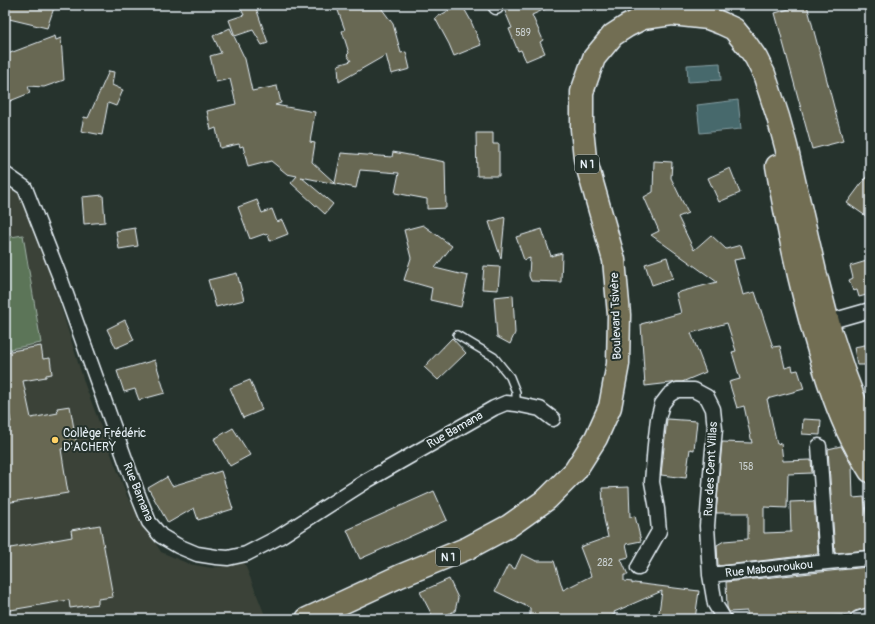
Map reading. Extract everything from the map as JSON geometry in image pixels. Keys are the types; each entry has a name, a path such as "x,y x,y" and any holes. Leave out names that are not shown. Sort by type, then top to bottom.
{"main road":[{"name":"Boulevard Tsivère","path":"307,619 400,576 468,548 509,526 547,499 575,471 596,438 610,407 618,364 619,315 614,260 585,158 582,129 582,92 594,58 613,35 643,18 672,14 708,18 734,30 756,58 764,74 786,146 828,322 844,374 870,438"},
{"name":"Boulevard Tsivère","path":"764,74 772,134 788,227 807,308 827,377 840,411 856,447 870,471"},
{"name":"N 1","path":"796,264 808,285 816,317 828,322"},
{"path":"819,351 828,322"}],"street":[{"name":"Rue Bamana","path":"5,174 25,188 62,280 138,496 149,522 160,536 178,546 197,554 216,557 228,558 246,554 278,537 368,480 494,408 506,403 540,409 553,419"},
{"path":"828,322 870,310"},
{"name":"Rue des Cent Villas","path":"638,568 659,531 652,482 654,445 662,404 669,395 678,390 694,390 707,397 713,409 714,416 715,429 707,526 710,575 715,604 724,619"},
{"name":"Rue Mabouroukou","path":"819,446 827,562"},
{"name":"Rue Mabouroukou","path":"710,575 870,558"},
{"path":"858,619 870,615"}],"lane":[{"path":"457,335 494,357 510,377 516,392 516,404"}],"shaded area":[{"name":"Collège Frédéric D'ACHERY","path":"5,182 18,193 39,237 85,385 127,496 161,552 189,564 212,568 244,562 266,618 5,619"}],"green space":[{"path":"23,235 41,343 5,350 5,238"}],"water":[{"path":"720,63 721,80 688,82 687,65"},
{"path":"738,100 741,129 700,133 697,105"}],"building":[{"path":"5,5 55,5 47,28 5,18"},
{"path":"239,5 255,5 268,43 262,45 253,30 235,36 229,20 244,15"},
{"path":"336,5 379,5 393,24 401,53 406,52 410,69 391,74 386,55 339,82 338,65 351,61 347,55 349,53 342,31 345,30"},
{"path":"459,5 462,5 470,19 481,45 454,56 435,18"},
{"path":"504,5 554,5 532,15 543,40 540,42 545,53 526,61 521,50 518,51 509,29 512,28 504,9"},
{"path":"807,5 843,141 812,149 775,13"},
{"path":"230,28 245,59 252,91 277,86 281,103 275,105 315,112 310,142 315,143 312,162 335,183 341,153 392,157 393,152 445,162 446,208 427,209 427,199 395,193 399,173 360,170 356,188 301,177 333,204 325,214 291,183 297,176 287,174 271,161 248,167 243,146 240,147 239,144 220,148 216,128 211,130 207,111 236,104 230,79 216,82 210,56 221,53 213,36"},
{"path":"55,36 56,40 61,38 64,80 44,87 28,86 30,93 5,103 5,55"},
{"path":"109,71 114,72 112,85 123,90 116,106 108,103 102,135 81,131 84,117 88,118"},
{"path":"476,133 493,133 493,144 499,144 499,176 477,176"},
{"path":"654,161 672,162 671,178 688,213 678,217 694,250 711,235 726,249 741,245 745,258 734,260 743,295 755,292 773,347 780,346 785,368 792,366 793,371 798,370 804,389 767,399 777,444 781,443 783,461 811,460 812,473 788,474 787,508 764,507 764,533 791,532 790,502 814,501 818,554 718,566 717,545 724,541 748,539 748,513 716,513 722,442 752,443 744,406 737,408 729,382 740,379 732,352 736,351 727,323 691,333 706,372 682,382 645,386 641,324 681,313 676,293 717,282 651,235 659,231 644,197 653,192"},
{"path":"730,168 740,193 719,202 708,178"},
{"path":"870,172 870,219 847,203"},
{"path":"103,195 105,222 84,224 82,197"},
{"path":"257,200 262,213 272,209 277,222 282,220 288,234 270,241 268,234 250,239 238,207"},
{"path":"505,217 501,259 489,222"},
{"path":"423,225 452,246 435,268 468,276 461,307 430,300 432,288 404,280 411,258 404,230"},
{"path":"135,228 138,246 119,249 116,231"},
{"path":"542,229 551,256 562,253 561,282 531,281 529,276 530,258 524,260 516,237"},
{"path":"667,257 673,278 652,285 645,264"},
{"path":"870,260 870,294 859,297 857,290 853,291 849,280 853,278 850,266"},
{"path":"484,266 500,267 498,290 482,289"},
{"path":"237,273 244,300 216,307 208,280"},
{"path":"513,295 515,333 510,344 497,337 494,297"},
{"path":"125,320 134,340 116,348 107,329"},
{"path":"452,338 466,353 438,380 424,367"},
{"path":"870,344 870,365 857,365 854,347"},
{"path":"41,346 43,359 50,358 52,374 46,375 46,377 23,381 31,418 58,413 57,408 70,406 77,446 61,449 68,493 5,503 5,423 11,422 5,392 5,352"},
{"path":"155,360 165,393 139,400 135,389 124,392 117,371"},
{"path":"250,380 262,410 243,418 230,388"},
{"path":"667,419 697,421 694,450 690,449 686,478 661,475"},
{"path":"803,419 821,420 820,435 802,434"},
{"path":"233,428 250,455 230,466 214,439"},
{"path":"841,446 852,466 853,498 864,497 868,527 870,526 870,550 835,553 828,449"},
{"path":"221,471 233,509 198,520 194,508 168,523 148,488 167,477 172,486"},
{"path":"629,487 630,517 635,516 641,541 626,544 629,557 621,559 628,575 624,575 624,581 632,582 632,584 634,583 699,591 695,619 658,619 662,591 614,612 615,614 604,619 536,619 536,616 530,616 530,608 495,591 508,565 515,569 522,554 536,561 554,561 563,590 591,576 580,547 608,537 604,519 602,488"},
{"path":"434,491 447,520 360,559 347,530"},
{"path":"100,525 113,597 98,599 98,604 70,608 69,600 5,611 5,549 72,537 71,530"},
{"path":"868,567 870,575 870,607 855,611 851,615 811,619 747,619 747,611 729,612 727,607 726,582"},
{"path":"449,579 458,598 455,611 434,619 420,592"}],"place":[{"name":"Collège Frédéric D'ACHERY","path":"55,440"}]}
